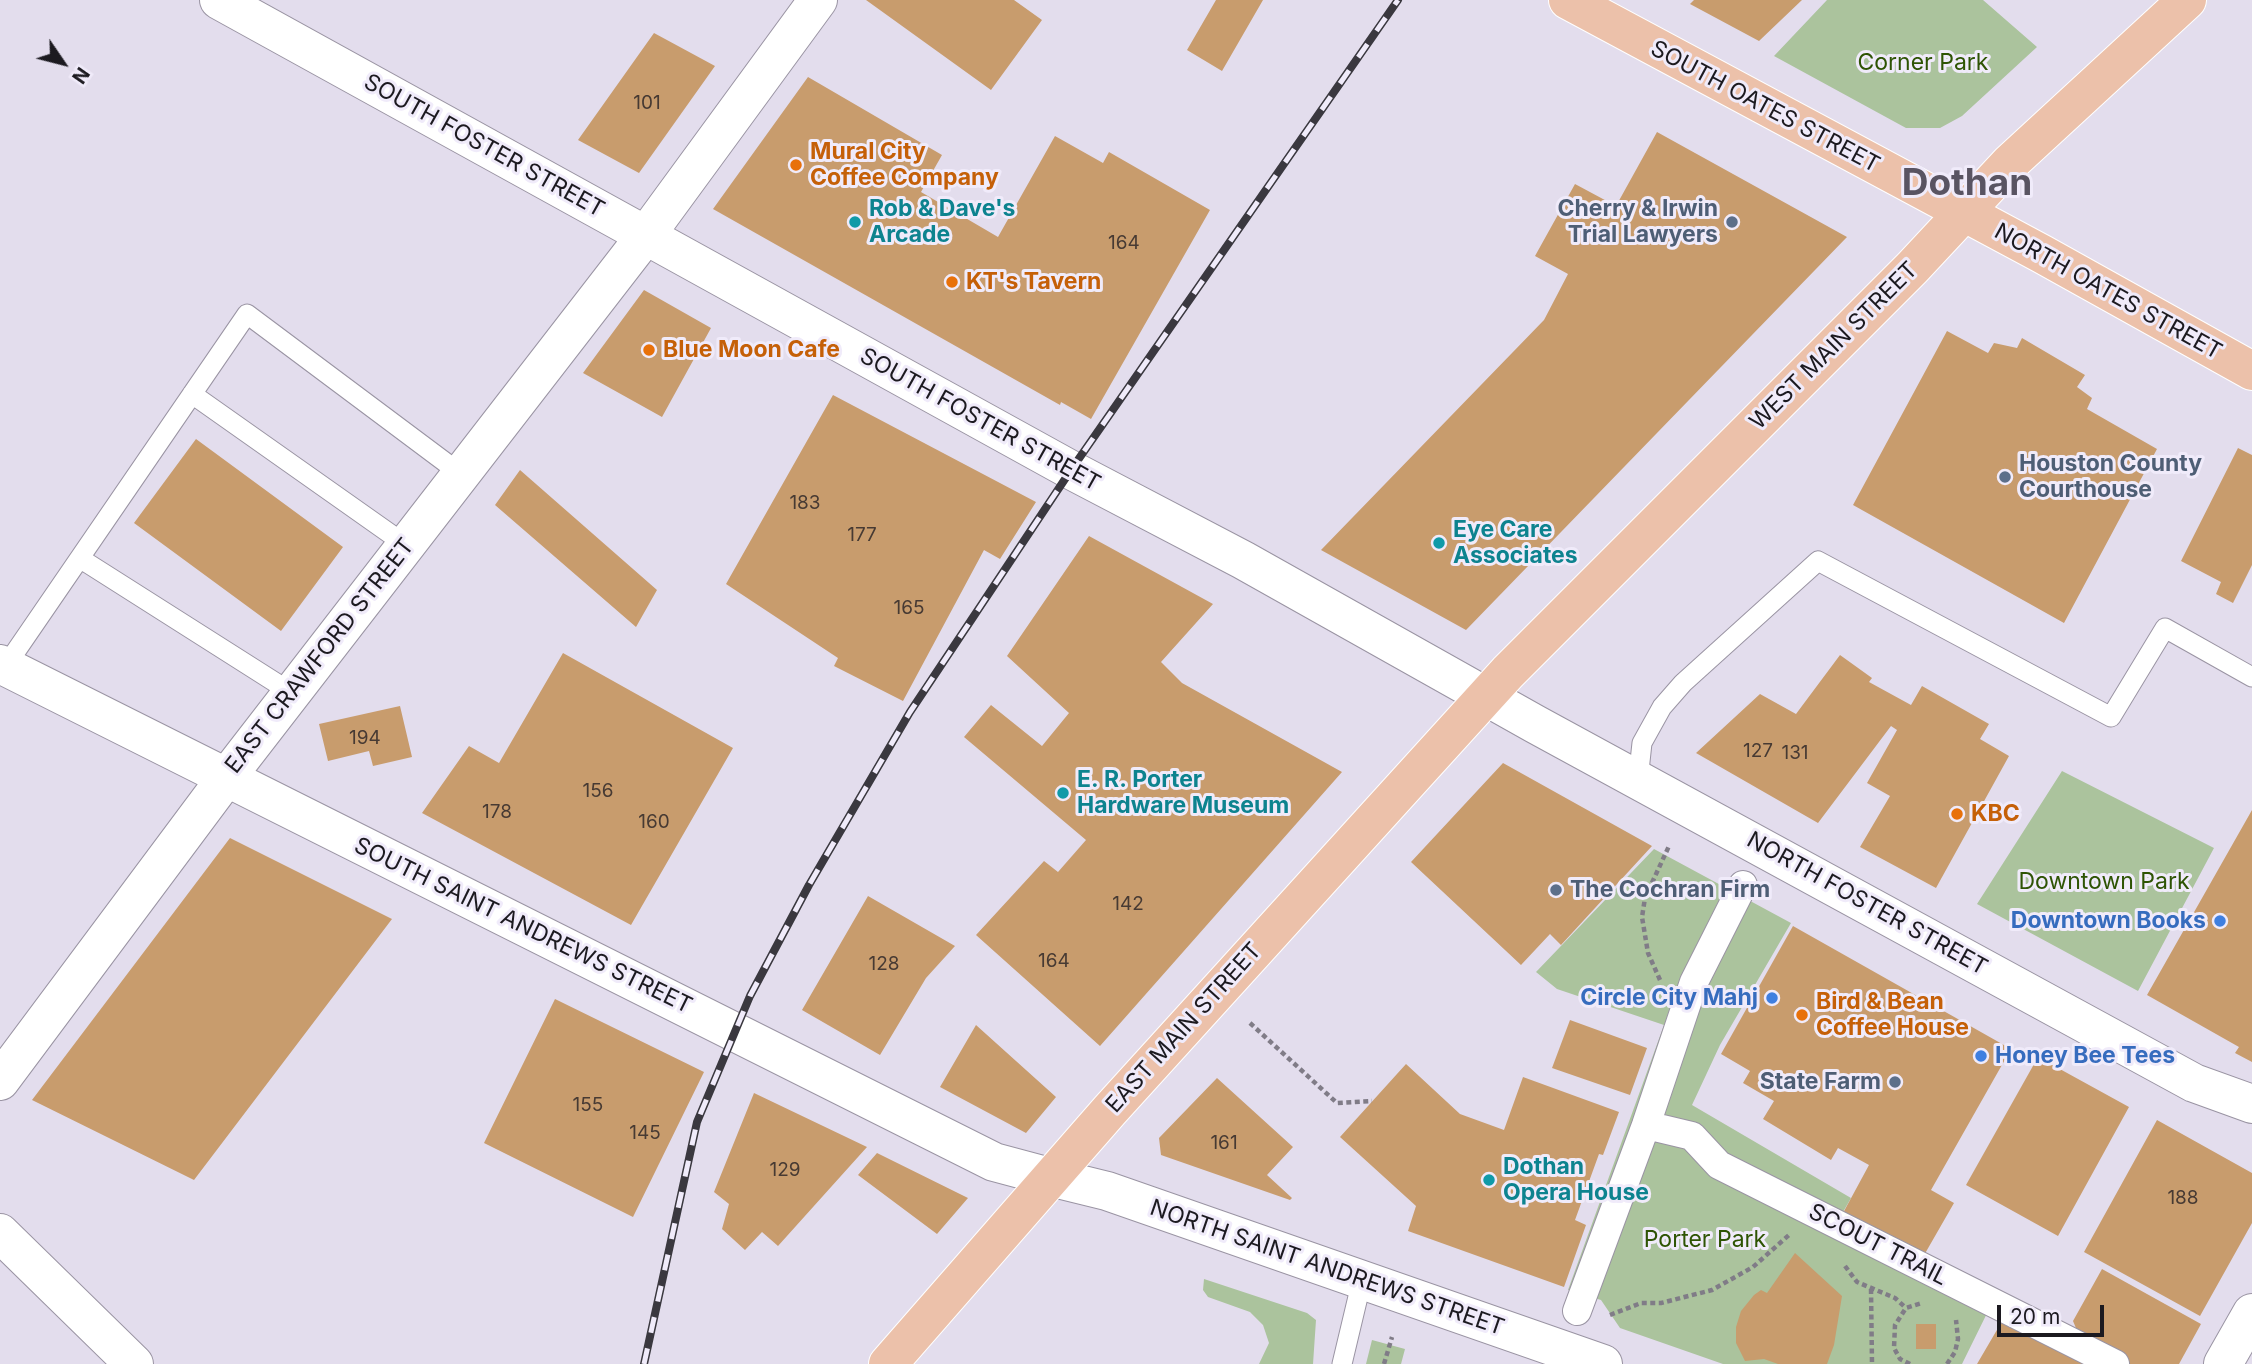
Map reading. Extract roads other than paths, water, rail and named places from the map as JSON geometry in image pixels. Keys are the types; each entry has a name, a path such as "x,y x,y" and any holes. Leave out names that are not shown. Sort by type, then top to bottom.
{"main road":[{"name":"SOUTH OATES STREET","path":"1568,0 1963,214"},
{"name":"WEST MAIN STREET","path":"1485,696 1963,214 2010,163 2187,0"},
{"name":"NORTH OATES STREET","path":"1963,214 2042,254 2252,371"},
{"name":"EAST MAIN STREET","path":"888,1364 1050,1177 1485,696"}],"street":[{"name":"SOUTH FOSTER STREET","path":"219,0 1094,483 1243,560 1485,696"},
{"name":"EAST CRAWFORD STREET","path":"0,1081 226,778 646,235 818,0"},
{"name":"SOUTH SAINT ANDREWS STREET","path":"3,666 994,1162 1050,1177"},
{"name":"NORTH FOSTER STREET","path":"1485,696 2194,1083 2252,1104"},
{"path":"1589,1316 1686,1003 1742,885"},
{"name":"SCOUT TRAIL","path":"1646,1125 1692,1136 1720,1165 2115,1364"},
{"name":"NORTH SAINT ANDREWS STREET","path":"1050,1177 1107,1191 1362,1280 1582,1361"},
{"path":"0,1233 134,1364"},
{"path":"2223,1364 2252,1313"}],"lane":[{"path":"3,666 81,559 247,314 461,474"},
{"path":"192,394 406,545"},
{"path":"81,559 292,693"},
{"path":"1638,780 1642,743 1662,707 1683,683 1818,561 2111,717 2165,628 2252,677"},
{"path":"1342,1364 1362,1280"}],"railway":[{"path":"644,1364 697,1122 750,996 809,885 910,712 1071,470 1398,0"}],"place":[{"name":"Mural City Coffee Company","path":"796,165"},
{"name":"Rob & Dave's Arcade","path":"855,222"},
{"name":"Cherry & Irwin Trial Lawyers","path":"1732,222"},
{"name":"KT's Tavern","path":"952,282"},
{"name":"Blue Moon Cafe","path":"649,350"},
{"name":"Houston County Courthouse","path":"2005,477"},
{"name":"Eye Care Associates","path":"1439,543"},
{"name":"E. R. Porter Hardware Museum","path":"1063,793"},
{"name":"KBC","path":"1957,814"},
{"name":"The Cochran Firm","path":"1556,890"},
{"name":"Downtown Books","path":"2220,921"},
{"name":"Circle City Mahj","path":"1772,998"},
{"name":"Bird & Bean Coffee House","path":"1802,1015"},
{"name":"Honey Bee Tees","path":"1981,1056"},
{"name":"State Farm","path":"1895,1082"},
{"name":"Dothan Opera House","path":"1489,1180"}],"district":[{"name":"Dothan","path":"1967,184"}],"park label":[{"name":"Corner Park","path":"1923,63"},
{"name":"Downtown Park","path":"2104,882"},
{"name":"Porter Park","path":"1705,1240"}]}
